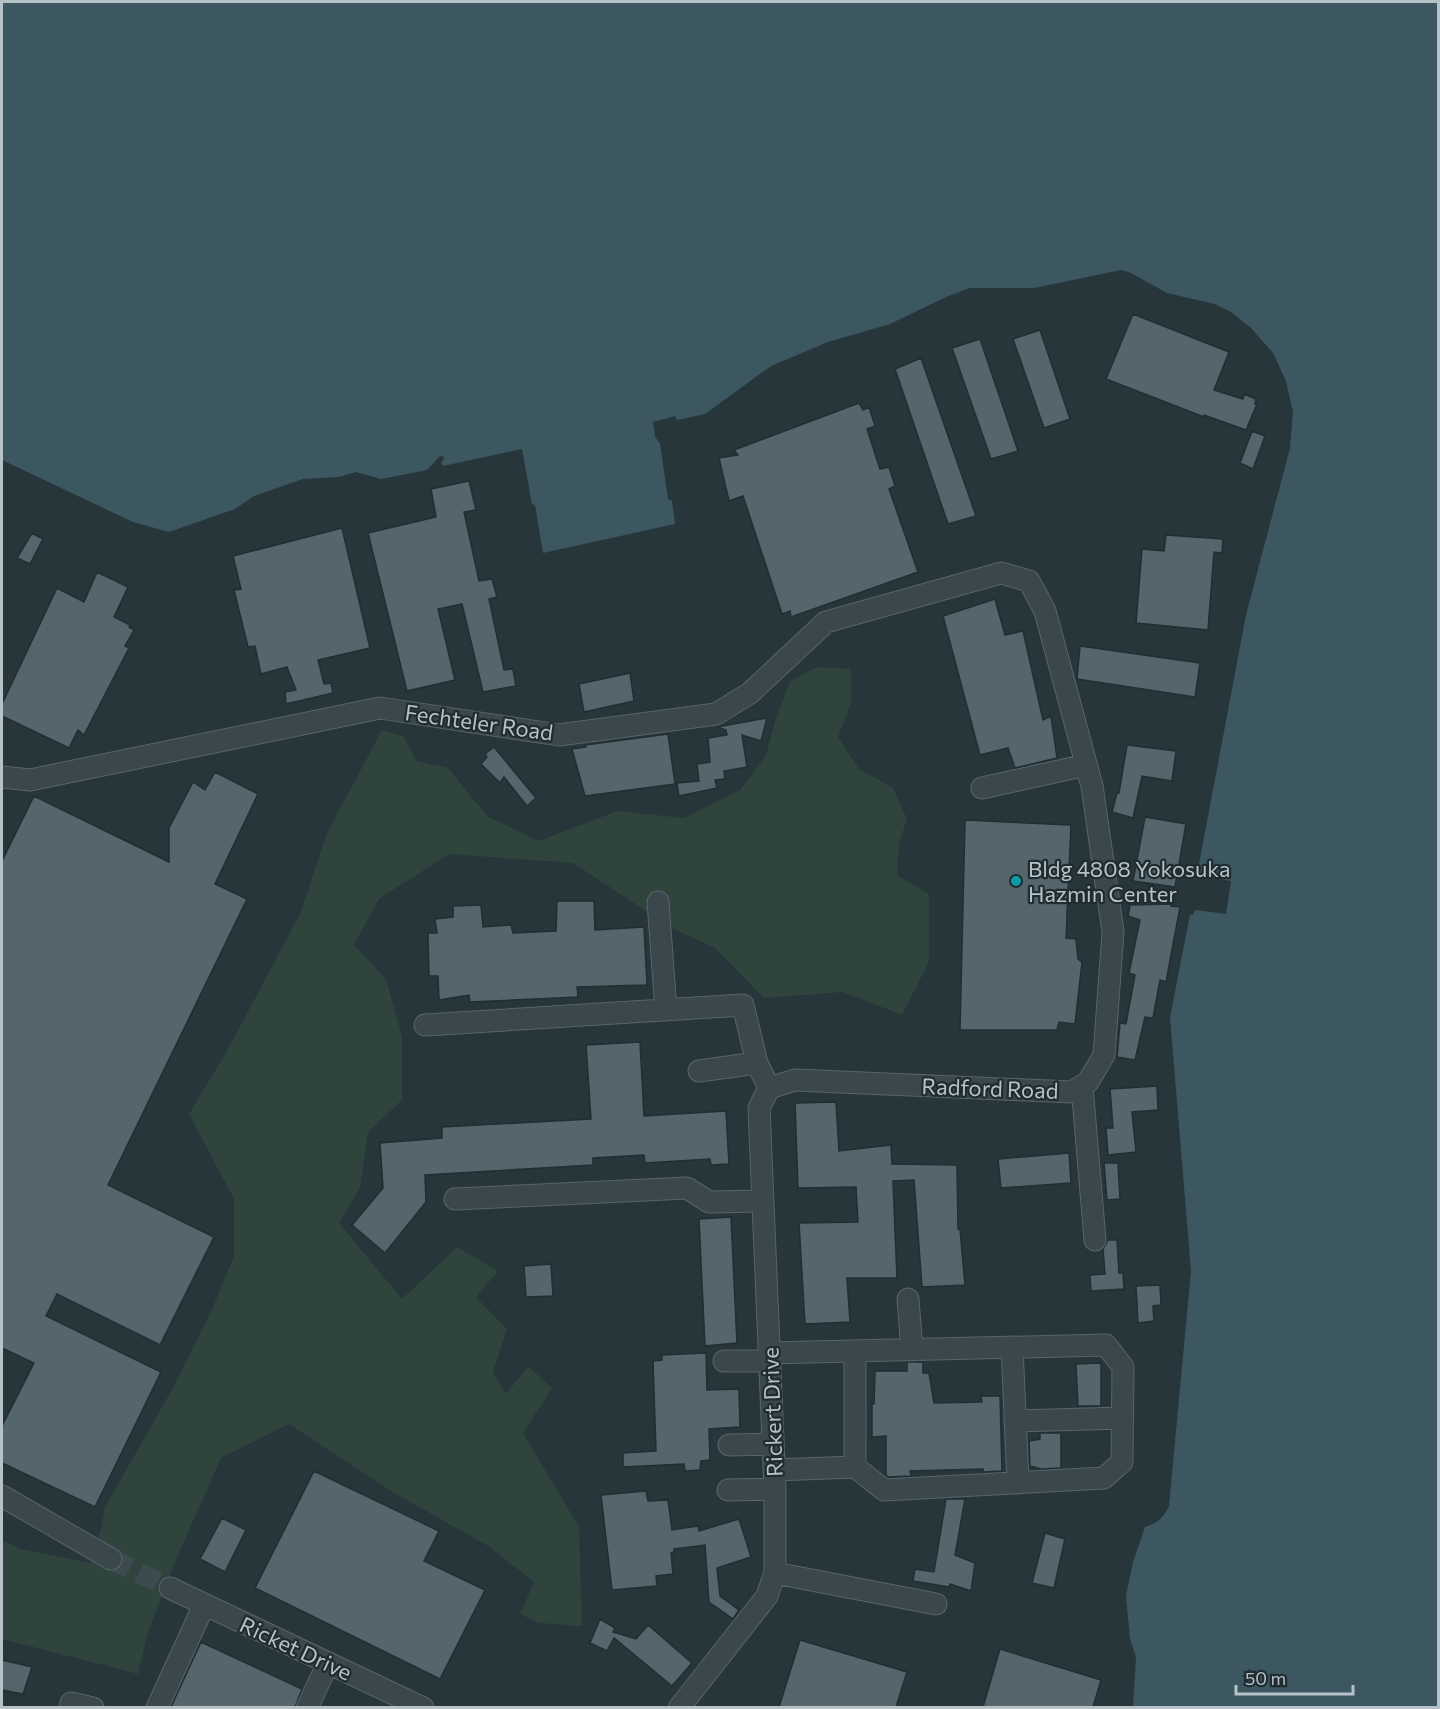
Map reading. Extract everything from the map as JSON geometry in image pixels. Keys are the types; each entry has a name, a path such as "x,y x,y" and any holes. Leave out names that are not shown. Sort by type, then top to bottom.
{"street":[{"name":"Fechteler Road","path":"2,777 30,780 380,708 559,735 716,714 750,693 826,622 1001,573 1029,581"},
{"name":"Radford Road","path":"769,1088 795,1080 1072,1092 1088,1082 1104,1055 1113,932 1092,786 1045,612 1029,581"},
{"path":"982,788 1086,765"},
{"path":"658,902 666,1010"},
{"path":"425,1025 742,1005 757,1063 769,1088"},
{"path":"699,1071 757,1063"},
{"path":"1082,1086 1095,1240"},
{"name":"Rickert Drive","path":"679,1707 767,1596 775,1573 775,1479 759,1108 769,1088"},
{"path":"455,1199 687,1188 709,1202 763,1201"},
{"path":"908,1299 912,1350"},
{"path":"724,1361 855,1351 1106,1345 1123,1366 1122,1462 1104,1478 884,1490 855,1467 775,1479 728,1490"},
{"path":"1012,1347 1018,1483"},
{"path":"855,1351 855,1467"},
{"path":"1015,1421 1122,1418"},
{"path":"729,1445 773,1444"},
{"path":"2,1496 111,1559"},
{"path":"775,1573 936,1604"},
{"name":"Ricket Drive","path":"170,1588 423,1707"},
{"path":"157,1707 204,1605"},
{"path":"307,1707 328,1663"},
{"path":"70,1707 71,1703 93,1707"}],"green space":[{"path":"817,667 851,669 851,703 838,737 859,769 893,788 907,819 899,843 897,875 929,894 929,962 902,1015 843,992 764,998 715,948 672,928 573,863 449,854 379,899 354,945 386,979 402,1037 402,1100 368,1132 360,1188 339,1223 402,1299 457,1247 498,1271 476,1297 507,1329 493,1372 506,1394 528,1366 552,1388 523,1433 579,1527 582,1626 539,1623 520,1614 534,1582 488,1546 391,1491 289,1424 221,1458 175,1562 148,1632 138,1674 2,1639 2,1540 20,1549 90,1563 101,1529 105,1507 174,1386 211,1312 234,1256 234,1199 189,1114 227,1051 301,912 327,833 382,730 404,737 416,761 448,768 488,817 539,841 617,811 684,818 740,790 766,755 790,681"}],"water":[{"path":"2,2 1438,2 1438,1707 1133,1707 1136,1657 1130,1639 1126,1596 1133,1562 1145,1527 1159,1520 1169,1506 1191,1271 1170,1017 1190,915 1193,915 1195,910 1226,914 1231,881 1195,874 1198,868 1195,867 1199,864 1246,615 1290,448 1293,412 1286,381 1273,353 1251,328 1231,312 1215,304 1167,293 1121,270 1034,288 970,288 890,324 828,342 771,366 705,414 677,420 675,416 653,422 655,437 660,443 668,499 672,501 675,524 543,553 522,449 443,466 441,463 445,457 440,456 427,470 381,479 356,472 339,477 303,479 254,496 235,509 169,532 133,522 2,460"}],"building":[{"path":"1133,314 1229,352 1214,390 1243,399 1244,394 1256,399 1255,404 1257,404 1246,430 1204,415 1204,417 1106,379"},
{"path":"1040,330 1070,419 1044,428 1013,339"},
{"path":"980,339 1018,451 991,459 952,348"},
{"path":"921,358 976,516 948,524 895,369"},
{"path":"859,403 863,410 869,407 875,426 867,429 880,469 889,467 895,486 889,489 918,572 791,617 790,611 782,614 743,496 729,501 719,458 738,455 734,450"},
{"path":"1252,431 1265,436 1253,469 1240,463"},
{"path":"469,481 476,510 464,512 479,581 492,579 497,597 489,599 504,670 513,669 516,686 483,692 462,604 438,609 455,680 407,691 368,533 436,517 431,489"},
{"path":"342,528 370,648 318,660 324,684 331,683 333,693 286,704 285,692 296,690 287,667 261,674 255,646 248,647 234,590 241,589 233,556"},
{"path":"32,533 43,539 30,564 17,558"},
{"path":"1166,535 1223,539 1222,553 1214,552 1208,630 1136,623 1142,549 1164,551"},
{"path":"97,572 128,587 114,617 130,625 129,627 134,630 125,646 129,648 84,735 78,730 69,748 2,716 2,704 57,588 84,602"},
{"path":"995,599 1005,635 1023,631 1043,720 1051,716 1057,758 1015,768 1008,748 980,755 943,616"},
{"path":"1080,646 1200,663 1195,697 1077,679"},
{"path":"630,673 634,701 584,712 579,684"},
{"path":"767,718 761,741 742,735 747,767 724,771 725,779 715,780 717,788 679,796 677,783 699,781 697,764 710,762 708,738 727,735 726,730 717,727"},
{"path":"668,734 675,784 585,796 572,749 586,747 585,745"},
{"path":"1127,745 1176,751 1172,781 1142,776 1133,818 1112,812 1117,793 1119,793"},
{"path":"494,747 536,798 527,806 504,777 500,783 481,764 487,757 485,754"},
{"path":"215,772 258,794 215,884 247,899 108,1185 214,1237 160,1345 57,1294 46,1316 161,1372 95,1507 2,1463 2,1426 34,1363 2,1348 2,861 34,796 169,862 169,828 193,782 205,790"},
{"path":"1145,817 1186,824 1175,887 1133,881"},
{"name":"Bldg 4808 Yokosuka Hazmin Center","path":"965,820 1071,825 1066,938 1076,939 1078,959 1082,962 1075,1024 1059,1022 1057,1030 960,1030"},
{"path":"557,901 594,901 595,930 644,927 647,985 577,987 578,997 470,1002 469,995 439,1000 438,976 429,976 428,933 437,933 435,919 453,917 453,906 481,905 483,927 511,925 513,933 556,931"},
{"path":"1172,904 1171,906 1180,907 1166,982 1160,980 1153,1018 1145,1017 1135,1060 1117,1057 1120,1023 1126,1024 1135,975 1129,973 1140,920 1128,916 1130,905"},
{"path":"640,1042 644,1116 726,1111 729,1164 711,1165 710,1159 645,1163 644,1155 593,1158 593,1165 425,1175 426,1202 385,1253 352,1225 383,1188 380,1143 442,1138 442,1127 591,1119 586,1045"},
{"path":"1157,1086 1158,1110 1132,1112 1136,1152 1108,1155 1106,1128 1113,1128 1110,1089"},
{"path":"836,1102 839,1151 891,1145 892,1164 957,1165 958,1229 960,1229 965,1285 922,1287 914,1180 893,1181 897,1278 847,1278 850,1322 805,1324 799,1223 858,1222 856,1187 798,1188 795,1103"},
{"path":"1069,1153 1071,1183 1001,1188 998,1159"},
{"path":"1104,1163 1118,1163 1120,1199 1107,1200"},
{"path":"731,1217 737,1343 705,1346 699,1219"},
{"path":"1108,1240 1117,1240 1119,1273 1123,1273 1124,1289 1091,1291 1090,1275 1105,1274 1103,1249"},
{"path":"551,1264 553,1296 526,1297 524,1266"},
{"path":"1160,1285 1161,1305 1153,1306 1154,1321 1138,1323 1136,1286"},
{"path":"706,1353 707,1390 739,1389 740,1427 709,1429 710,1460 701,1461 700,1470 685,1471 684,1464 623,1467 623,1453 656,1451 653,1361 662,1360 662,1355"},
{"path":"907,1362 923,1362 923,1373 929,1373 934,1403 982,1402 981,1396 1000,1396 1002,1471 983,1472 983,1469 910,1471 911,1476 888,1477 886,1475 886,1436 872,1437 875,1371 907,1371"},
{"path":"1101,1363 1101,1406 1078,1406 1076,1364"},
{"path":"1040,1433 1061,1433 1061,1468 1041,1469 1030,1466 1029,1441 1040,1439"},
{"path":"314,1471 439,1531 424,1561 485,1590 440,1679 255,1588"},
{"path":"646,1491 648,1501 668,1500 672,1530 698,1526 699,1531 739,1519 751,1557 717,1568 720,1596 739,1610 733,1619 709,1602 705,1545 674,1549 671,1553 673,1574 656,1576 657,1586 612,1590 601,1495"},
{"path":"946,1499 965,1499 955,1555 975,1563 971,1591 950,1584 949,1587 913,1581 915,1569 934,1572"},
{"path":"222,1518 246,1530 225,1572 200,1559"},
{"path":"1045,1533 1065,1539 1054,1588 1032,1583"},
{"path":"600,1619 615,1628 613,1632 636,1639 648,1625 692,1663 672,1686 614,1638 607,1651 590,1643"},
{"path":"800,1640 907,1672 896,1707 779,1707"},
{"path":"201,1642 302,1689 295,1707 171,1707"},
{"path":"1000,1649 1101,1680 1093,1707 983,1707"},
{"path":"2,1660 32,1667 23,1694 2,1690"}],"tunnel":[{"path":"111,1559 170,1588"}],"place":[{"name":"Bldg 4808 Yokosuka Hazmin Center","path":"1016,881"}]}
